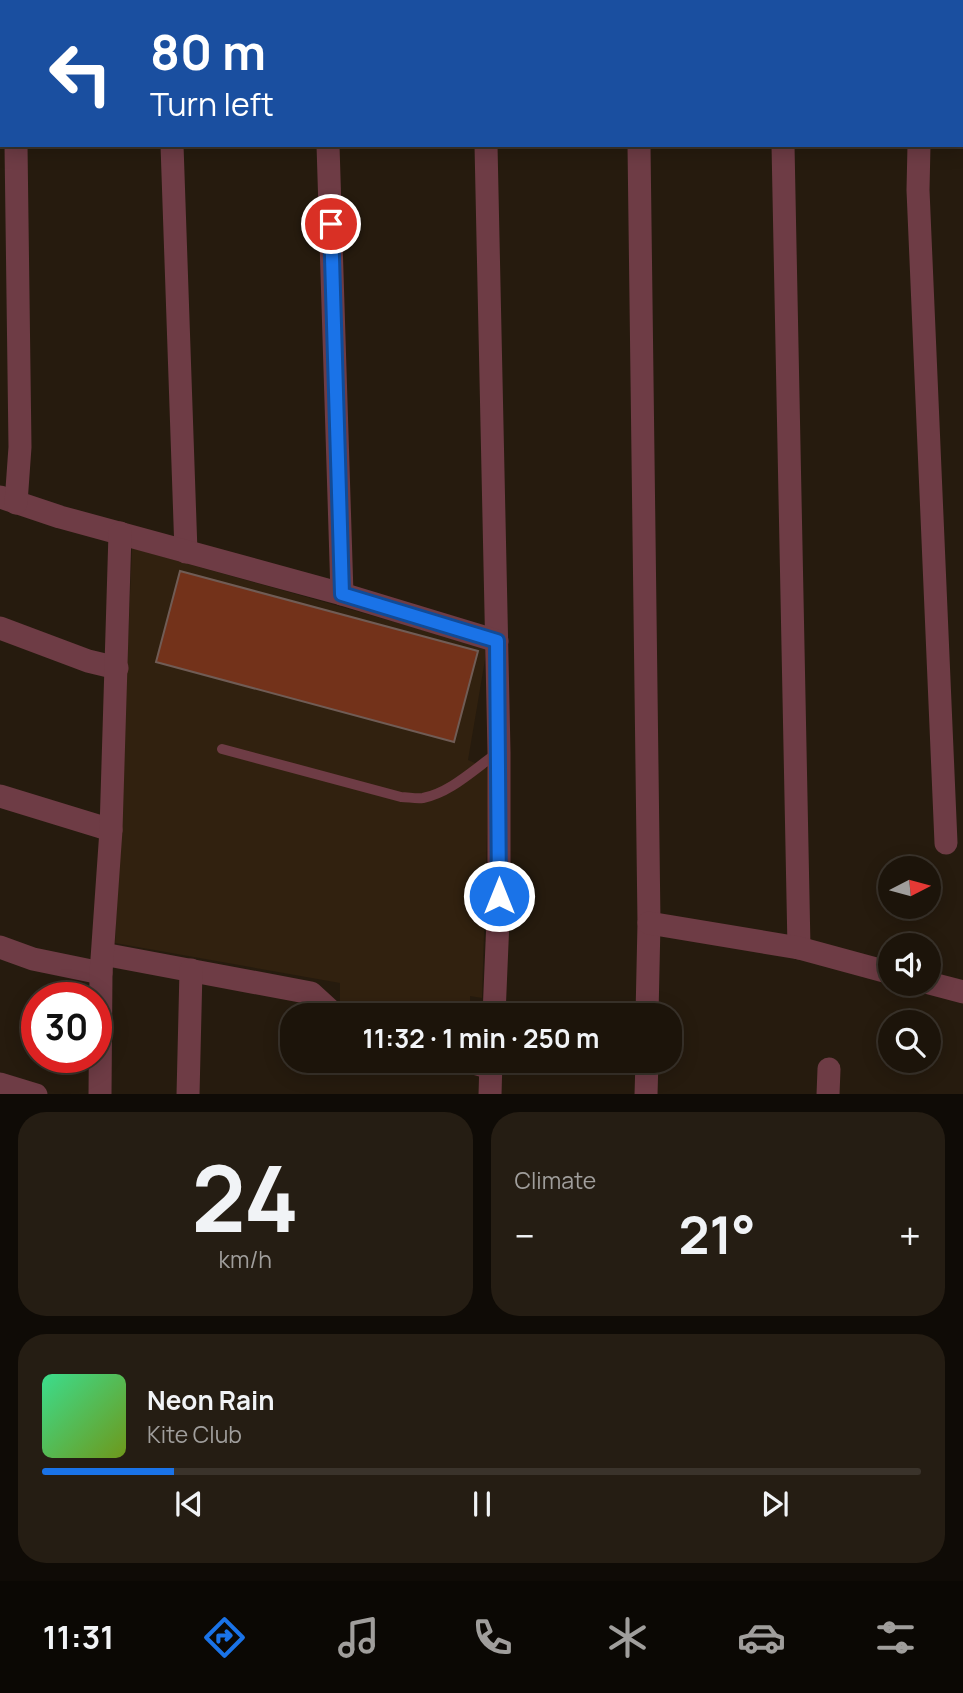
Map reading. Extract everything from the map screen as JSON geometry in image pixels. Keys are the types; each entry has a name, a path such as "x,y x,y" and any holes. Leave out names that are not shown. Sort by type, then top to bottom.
{"street":[{"path":"16,147 20,447 8,500 342,594 497,641"},
{"path":"173,147 186,552"},
{"path":"328,147 342,594"},
{"path":"486,147 499,752 499,896 495,1003"},
{"path":"639,147 649,923 647,1003"},
{"path":"783,147 799,948"},
{"path":"919,147 946,843"},
{"path":"100,1094 102,964 111,830 120,533"},
{"path":"0,628 88,661 117,668"},
{"path":"0,796 111,830"},
{"path":"649,923 799,948 878,969"},
{"path":"0,947 33,959 191,970 311,993 322,1003"},
{"path":"188,1094 191,970"},
{"path":"941,986 963,992"},
{"path":"828,1094 829,1069"},
{"path":"490,1094 491,1073"},
{"path":"646,1073 646,1094"},
{"path":"0,1084 36,1094"}],"lane":[{"path":"222,749 401,797 422,798 464,778 499,752"}],"shaded area":[{"path":"132,548 487,648 468,760 489,769 482,998 470,996 470,1003 340,1003 340,983 115,943"}],"building":[{"path":"180,571 478,651 454,742 156,662"}],"route":[{"path":"331,224 342,594 497,641 499,896"}]}
